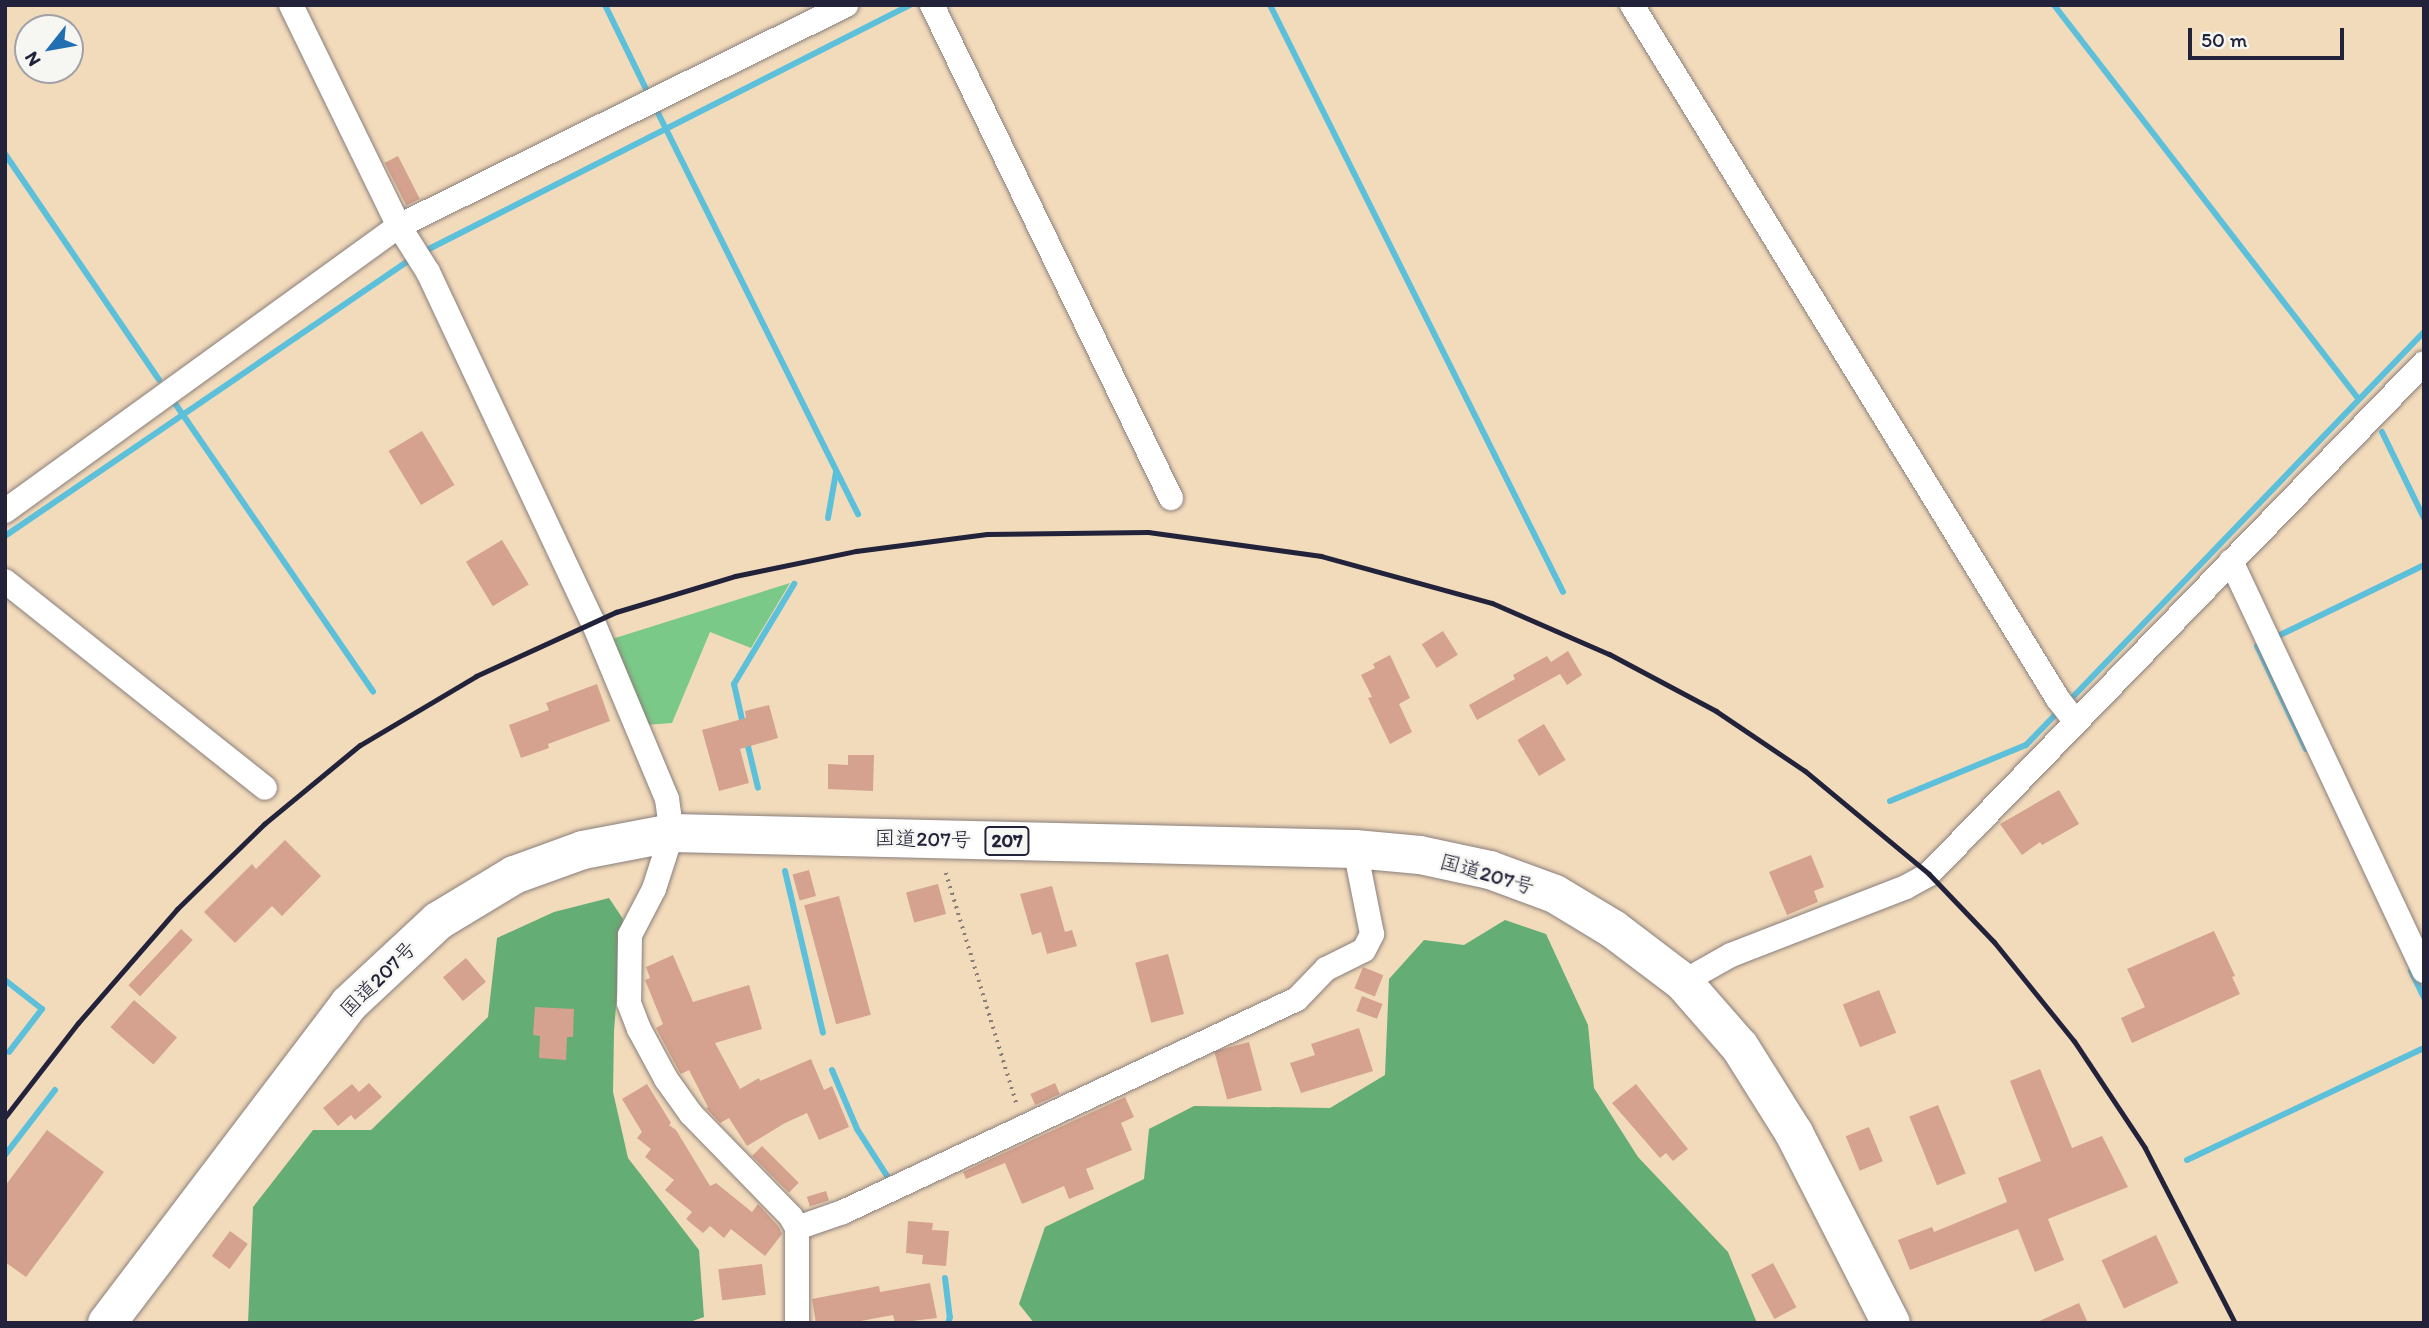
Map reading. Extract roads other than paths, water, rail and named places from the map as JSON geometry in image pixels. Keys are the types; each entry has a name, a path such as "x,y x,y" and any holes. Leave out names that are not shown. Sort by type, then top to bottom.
{"highway":[{"name":"国道207号","path":"107,1323 349,1004 438,921 514,875 583,850 672,833 1355,849 1420,855 1478,867 1556,894 1614,929 1683,982 1740,1047 1794,1133 1891,1323"}],"street":[{"path":"291,5 411,245 593,622 667,799 672,833 654,889 630,934 627,965 629,1003 660,1069 691,1114 790,1217 797,1228 797,1323"},
{"path":"5,511 411,245 846,5"},
{"path":"1632,5 2067,710"},
{"path":"932,6 1171,498"},
{"path":"1683,982 1731,955 1906,887 1929,874 2067,710 2231,561 2424,363"},
{"path":"2231,561 2424,971"},
{"path":"5,581 265,788"},
{"path":"797,1228 843,1212 1297,999 1325,969 1364,950 1372,934 1355,849"}],"waterway":[{"path":"605,5 647,91"},
{"path":"421,253 910,5"},
{"path":"1270,5 1563,592"},
{"path":"2054,5 2359,399"},
{"path":"656,109 858,515"},
{"path":"5,154 159,380"},
{"path":"5,536 411,259"},
{"path":"2069,701 2424,332"},
{"path":"172,399 373,692"},
{"path":"2382,432 2424,518"},
{"path":"828,518 836,472"},
{"path":"2278,636 2424,565"},
{"path":"743,724 734,684 794,584"},
{"path":"2257,646 2306,749"},
{"path":"1890,801 2026,745 2059,711"},
{"path":"746,738 758,788"},
{"path":"785,871 823,1033"},
{"path":"2411,971 2424,998"},
{"path":"5,980 42,1009 9,1052"},
{"path":"2187,1160 2424,1048"},
{"path":"832,1070 857,1129 889,1179"},
{"path":"5,1155 55,1090"},
{"path":"945,1278 950,1317 948,1323"}],"railway":[{"path":"5,1117 78,1023 177,909 264,824 360,745 476,676 616,612 735,576 856,551 987,534 1148,532 1321,556 1492,603 1609,654 1716,711 1805,771 1929,874 1994,942 2074,1041 2145,1148 2235,1323"}]}
